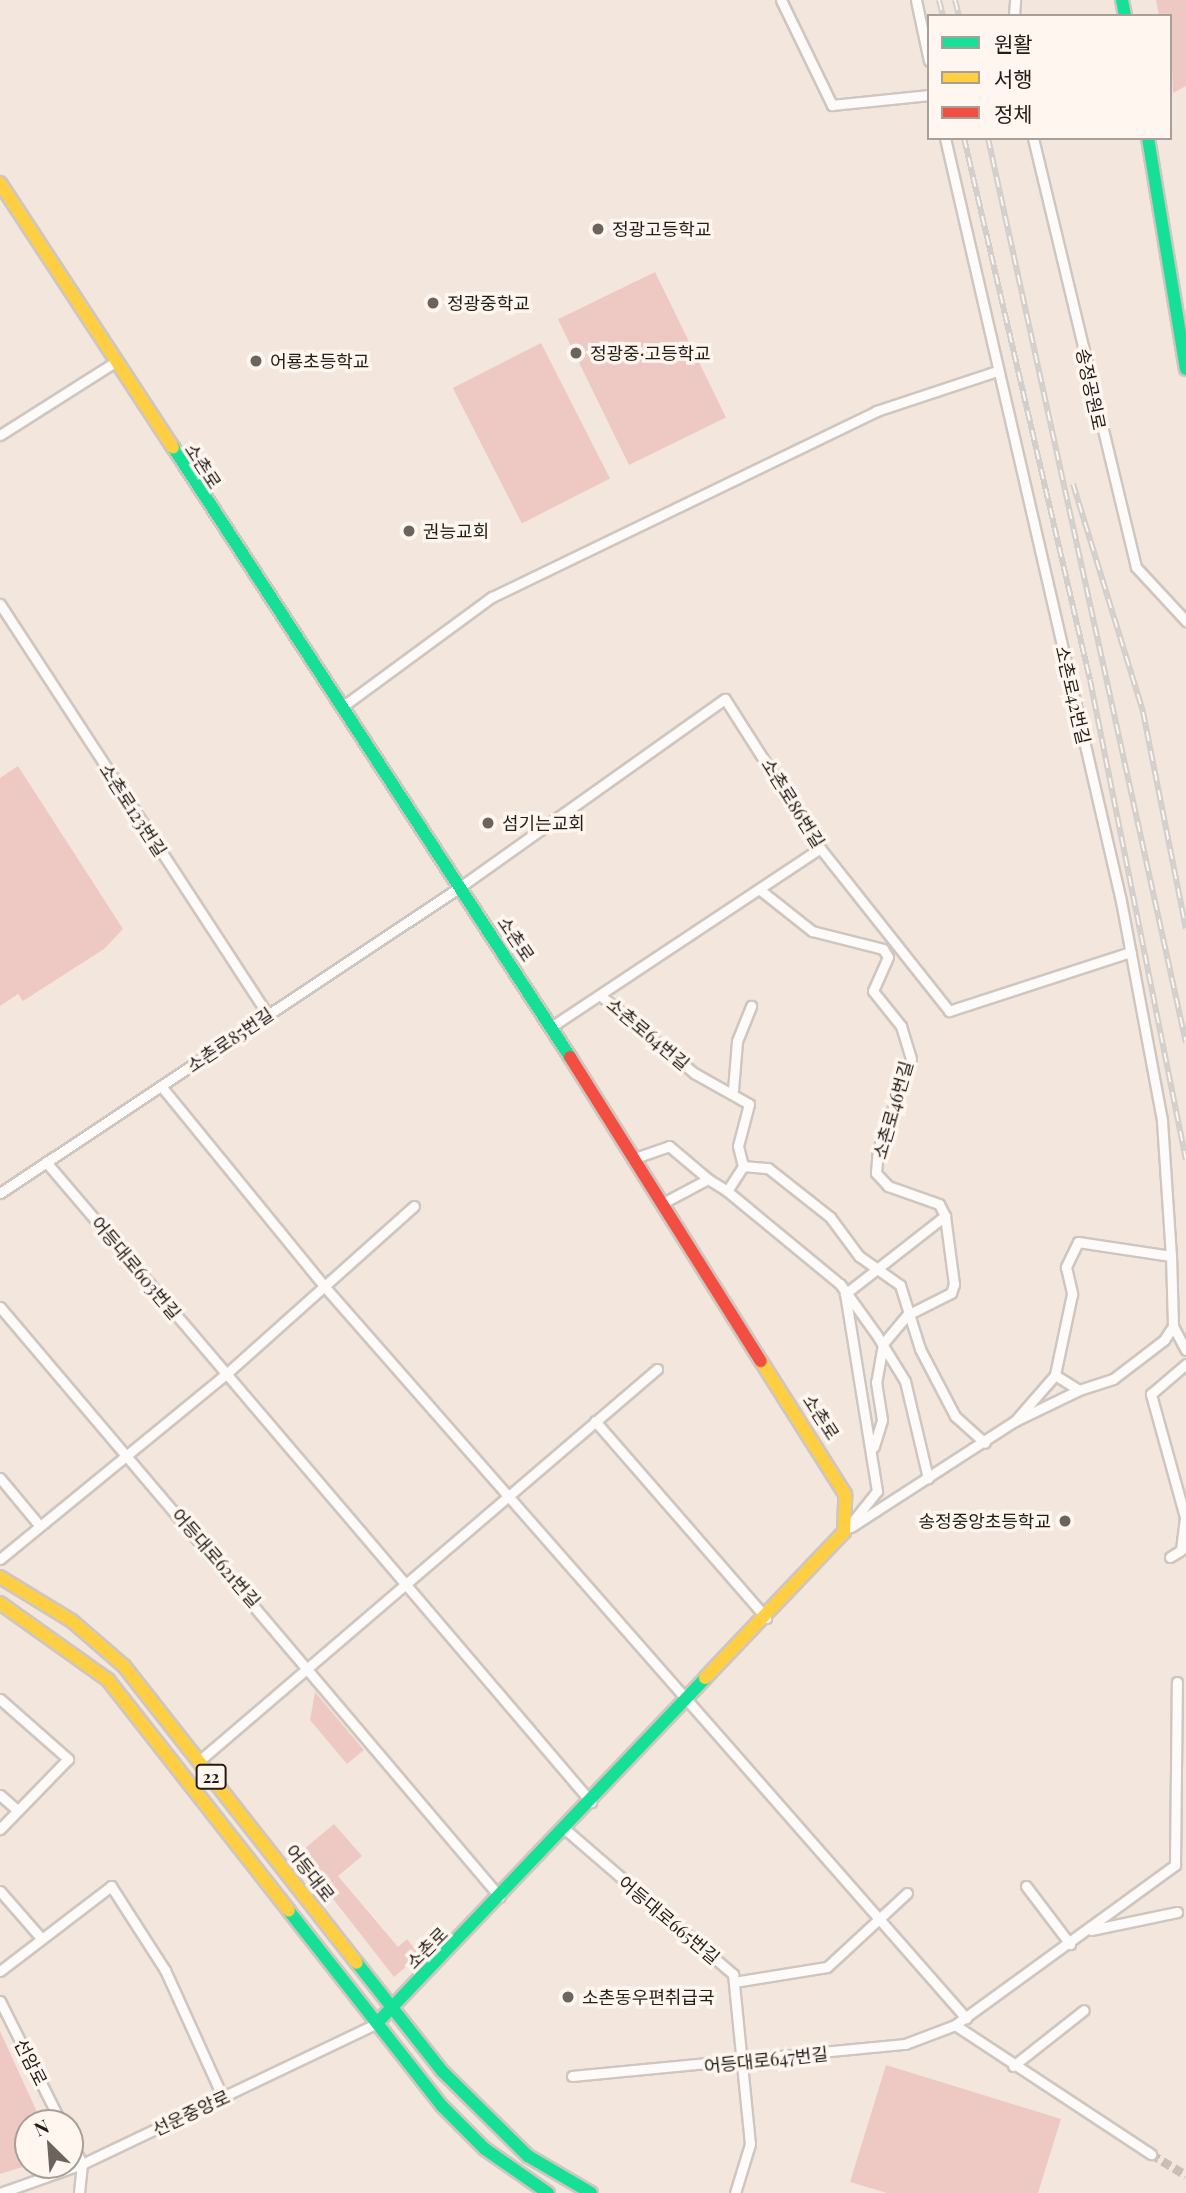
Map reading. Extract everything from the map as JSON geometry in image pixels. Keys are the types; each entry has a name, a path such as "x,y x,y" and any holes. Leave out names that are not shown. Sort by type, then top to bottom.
{"street":[{"path":"780,0 832,105 927,95"},
{"path":"916,0 927,52"},
{"name":"소촌로42번길","path":"945,140 1131,952 1162,1121 1173,1326"},
{"name":"송정공원로","path":"1033,140 1136,567 1186,621"},
{"path":"1149,140 1186,369"},
{"name":"소촌로","path":"0,183 551,1027 632,1160 831,1463 845,1494 844,1532 502,1899 377,2023"},
{"path":"0,435 116,362"},
{"path":"342,707 492,597 876,411 997,371"},
{"name":"소촌로123번길","path":"0,604 267,1014"},
{"name":"소촌로86번길","path":"460,887 725,699 820,848 949,1011 1131,952"},
{"path":"551,1027 820,848"},
{"name":"소촌로85번길","path":"0,1193 460,887"},
{"name":"소촌로46번길","path":"759,889 812,931 883,949 888,957 873,991 901,1026 911,1059 878,1149 876,1173 888,1186 939,1204 945,1216"},
{"name":"소촌로64번길","path":"601,996 694,1073 733,1090"},
{"path":"727,1191 743,1166 738,1146 749,1104 733,1090 737,1041 751,1006"},
{"path":"161,1086 324,1286 685,1701 966,2018"},
{"path":"632,1160 669,1146 708,1179 727,1191 845,1294 883,1344 905,1381 928,1478"},
{"name":"어등대로603번길","path":"46,1162 226,1374"},
{"path":"743,1166 768,1167 831,1217 859,1256 900,1285 907,1315 955,1416 985,1443"},
{"path":"661,1204 708,1179"},
{"path":"0,1559 125,1452 226,1374 414,1206"},
{"path":"845,1294 945,1216"},
{"path":"874,1447 882,1420 876,1382 883,1344 907,1315 951,1293 954,1284 945,1216"},
{"path":"1015,1422 1055,1375 1072,1294 1066,1267 1078,1242 1171,1256"},
{"path":"844,1532 877,1491 874,1447 845,1294"},
{"name":"어등대로621번길","path":"0,1307 306,1664"},
{"path":"844,1532 1015,1422 1138,1362 1173,1326 1186,1350"},
{"path":"1170,1557 1181,1550 1185,1517 1151,1394 1186,1364"},
{"path":"199,1761 306,1664 657,1369"},
{"path":"226,1374 407,1579 591,1802"},
{"path":"1055,1375 1079,1391"},
{"path":"595,1421 766,1618"},
{"path":"0,1478 39,1525"},
{"name":"어등대로","path":"0,1577 72,1621 124,1666 393,2007 494,2127 591,2193"},
{"name":"22","path":"0,1603 108,1680 442,2106 485,2149 548,2193"},
{"path":"306,1664 502,1899"},
{"name":"어등대로647번길","path":"572,2076 905,2045 966,2018 1175,1865 1177,1682"},
{"path":"0,1699 68,1759 0,1829"},
{"path":"0,1794 18,1810"},
{"name":"어등대로665번길","path":"566,1830 734,1982"},
{"path":"0,1971 111,1886 165,1970 223,2098"},
{"path":"1026,1886 1070,1944"},
{"path":"0,1891 41,1938"},
{"path":"735,2193 750,2144 734,1982 819,1970 907,1893"},
{"name":"어등대로647번길","path":"1085,1931 1178,1912"},
{"name":"선암로","path":"0,2001 54,2109"},
{"path":"1013,2066 1084,2010"},
{"name":"선운중앙로","path":"84,2163 377,2023"},
{"path":"955,2025 1013,2066 1151,2154"},
{"name":"선운중앙로","path":"0,2193 40,2179"}],"shaded area":[{"path":"1156,0 1186,0 1186,86 1173,93 1172,14 1159,14"},
{"path":"655,272 726,418 629,465 558,319"},
{"path":"541,343 610,478 522,523 453,388"},
{"path":"18,766 123,929 104,949 23,1001 18,994 0,1006 0,778"},
{"path":"315,1692 364,1750 347,1764 310,1720"},
{"path":"334,1824 362,1856 338,1876 398,1947 407,1939 420,1955 394,1977 298,1854"},
{"path":"0,2031 36,2109 14,2109 14,2170 0,2174"},
{"path":"886,2065 1061,2119 1038,2193 887,2193 850,2182"}],"tunnel":[{"path":"1151,2154 1186,2175"}],"railway":[{"path":"939,0 942,14"},
{"path":"955,0 958,14"},
{"path":"964,140 1090,680 1186,1159"},
{"path":"988,140 1186,1043"},
{"path":"1073,484 1143,712 1186,929"}],"traffic: fast":[{"path":"1122,0 1125,14"},
{"path":"1148,140 1186,369"},
{"path":"173,447 570,1057"},
{"path":"377,2023 705,1678"},
{"path":"289,1911 442,2106 485,2149 548,2193"},
{"path":"357,1963 442,2071 528,2156 591,2193"}],"traffic: slow":[{"path":"0,183 173,447"},
{"path":"705,1678 844,1532 845,1494 761,1361"},
{"path":"0,1577 72,1621 124,1666 357,1963"},
{"path":"0,1603 108,1680 289,1911"}],"traffic: jam":[{"path":"570,1057 761,1361"}],"place":[{"name":"정광고등학교","path":"598,229"},
{"name":"정광중학교","path":"433,303"},
{"name":"정광중·고등학교","path":"576,353"},
{"name":"어룡초등학교","path":"256,361"},
{"name":"권능교회","path":"409,531"},
{"name":"섬기는교회","path":"488,823"},
{"name":"송정중앙초등학교","path":"1065,1521"},
{"name":"소촌동우편취급국","path":"568,1997"}]}
